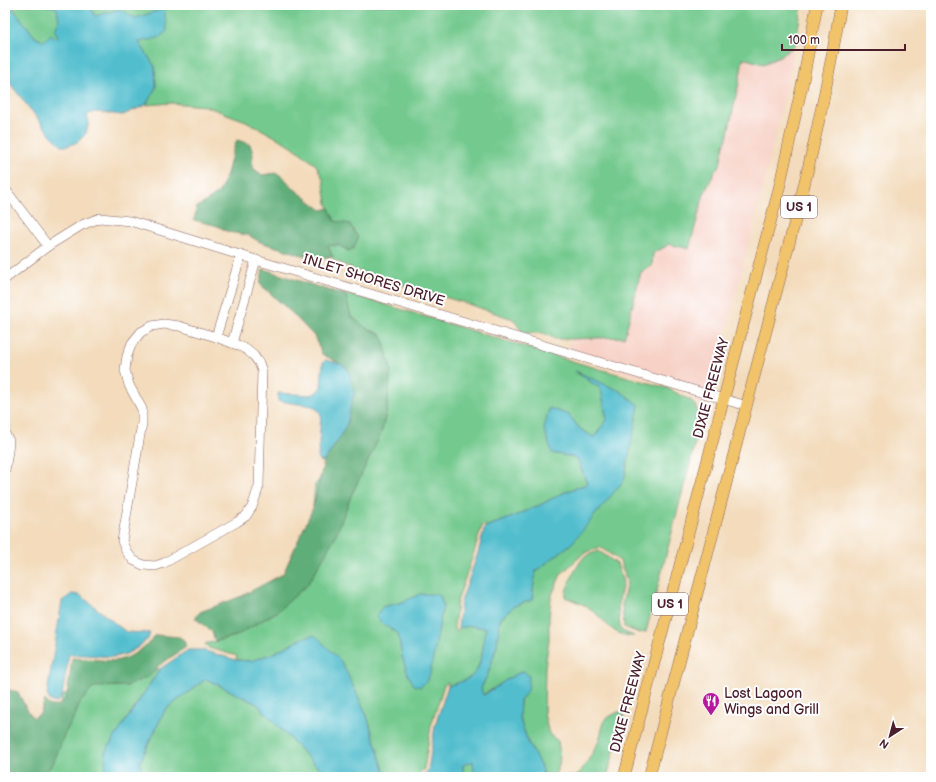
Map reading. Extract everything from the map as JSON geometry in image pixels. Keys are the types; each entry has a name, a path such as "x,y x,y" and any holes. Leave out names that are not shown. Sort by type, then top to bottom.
{"main road":[{"name":"DIXIE FREEWAY","path":"624,777 792,136 804,81 817,5"},
{"name":"US 1","path":"649,777 802,198 815,144 841,5"}],"street":[{"path":"5,189 48,246"},
{"name":"INLET SHORES DRIVE","path":"5,279 48,246 82,225 100,218 130,221 747,406"},
{"path":"216,337 241,255"},
{"path":"232,343 256,260"},
{"path":"164,324 179,326 232,343 247,350 254,356 262,371 259,486 252,508 246,516 237,522 164,563 155,566 143,565 133,560 126,551 122,541 142,423 142,408 129,385 125,370 127,356 132,343 141,332 152,326 164,324"},
{"path":"5,434 9,441 5,470"}],"shaded area":[{"path":"795,46 762,192 706,410 702,409 695,398 669,385 566,355 572,338 630,315 640,273 652,266 653,250 664,248 669,244 688,248 699,203 708,188 715,171 720,165 739,83 742,57 777,58"}],"green space":[{"path":"10,5 802,5 795,46 777,58 763,64 743,58 739,83 720,165 715,171 704,194 689,249 669,244 653,253 652,266 641,272 624,337 555,339 544,333 523,333 513,319 465,303 386,280 353,269 334,260 327,246 338,245 349,251 342,223 334,221 327,203 323,179 316,165 292,146 246,121 205,106 170,103 146,105 156,87 155,67 139,42 61,48 36,38"},
{"path":"237,140 250,144 253,154 252,167 262,175 277,173 293,188 322,210 329,208 335,221 350,224 358,238 354,248 349,251 338,245 328,246 333,257 312,258 260,242 248,235 228,232 218,226 194,220 197,207 216,195 220,190"},
{"path":"263,269 346,296 351,316 366,328 382,335 391,370 387,410 381,434 352,494 335,537 308,584 278,611 236,636 215,641 212,632 195,618 200,612 242,596 283,574 313,508 324,461 341,436 347,423 341,364 322,354 314,336 292,313 260,284"},
{"path":"270,277 367,299 667,388 692,401 702,417 646,632 639,633 624,627 622,606 627,581 620,561 600,547 584,553 561,574 551,597 549,640 545,667 544,714 549,734 558,741 559,746 559,764 553,777 543,777 543,771 528,742 519,717 520,701 528,690 517,674 482,695 481,688 488,674 497,645 500,619 514,606 532,600 535,572 572,543 639,405 577,373 601,389 607,420 594,438 580,429 569,415 552,453 577,457 587,484 565,492 508,519 485,527 484,524 482,526 457,602 454,629 457,632 458,628 471,626 486,628 479,665 474,674 462,682 448,686 448,682 444,685 431,726 424,769 415,777 386,777 366,713 303,638 274,653 251,661 236,660 237,656 209,648 205,644 236,636 278,611 308,531 315,485 358,424 363,372"},
{"path":"599,551 617,564 623,582 618,606 620,628 622,631 634,636 627,636 614,631 594,611 565,597 570,582 581,561 589,554"},
{"path":"156,635 179,637 184,640 186,647 158,666 149,676 127,686 94,687 80,703 75,716 65,733 53,764 42,777 5,777 5,689 18,692 33,718 40,714 45,700 49,705 56,706 65,699 72,658 115,661 127,658 139,651"},
{"path":"160,669 105,752 106,777 5,777 57,718 62,696 81,686 114,674"},
{"path":"206,679 257,704 315,765 333,777 143,777 140,762 165,710"},
{"path":"618,712 625,712 607,777 576,777 586,764 598,743 605,719"},
{"path":"473,761 477,773 488,770 489,777 461,777 463,775 463,765"}],"water":[{"path":"5,5 10,5 36,38 44,41 51,34 55,38 58,37 55,30 59,21 57,8 44,5 90,5 95,16 120,9 135,18 164,9 167,31 159,38 139,42 155,67 156,87 146,105 123,115 96,112 89,114 87,116 89,122 86,133 79,141 68,146 62,146 49,133 8,81 11,79 5,71"},
{"path":"326,360 341,364 348,369 354,392 347,423 341,436 324,461 321,462 318,459 321,414 313,406 278,401 278,393 312,395 317,392 321,387 323,362"},
{"path":"575,371 620,391 639,405 624,480 572,543 535,572 532,600 514,606 500,619 497,645 488,674 481,688 483,695 518,673 524,671 529,676 528,690 520,701 519,717 528,742 543,771 543,777 489,777 488,771 477,773 474,771 473,761 463,765 463,775 461,777 421,777 428,771 435,726 448,686 465,680 474,674 481,659 486,628 471,626 458,628 461,602 478,553 485,527 508,519 565,492 587,484 577,458 552,453 544,429 549,408 569,415 580,429 594,437 607,420 601,389"},
{"path":"72,594 80,595 126,632 150,633 148,639 137,648 126,654 115,657 69,654 62,696 56,703 50,701 47,694 62,601"},
{"path":"420,594 436,594 441,597 443,606 430,674 426,682 420,687 414,685 408,675 402,657 398,633 389,628 376,616 382,607 403,602"},
{"path":"315,635 341,661 366,713 386,777 333,777 315,765 257,704 206,679 165,710 140,762 143,777 106,777 105,752 160,669 188,650 202,650 236,660 251,661 274,653 303,638"}],"place":[{"name":"Lost Lagoon Wings and Grill","path":"711,716"}]}
